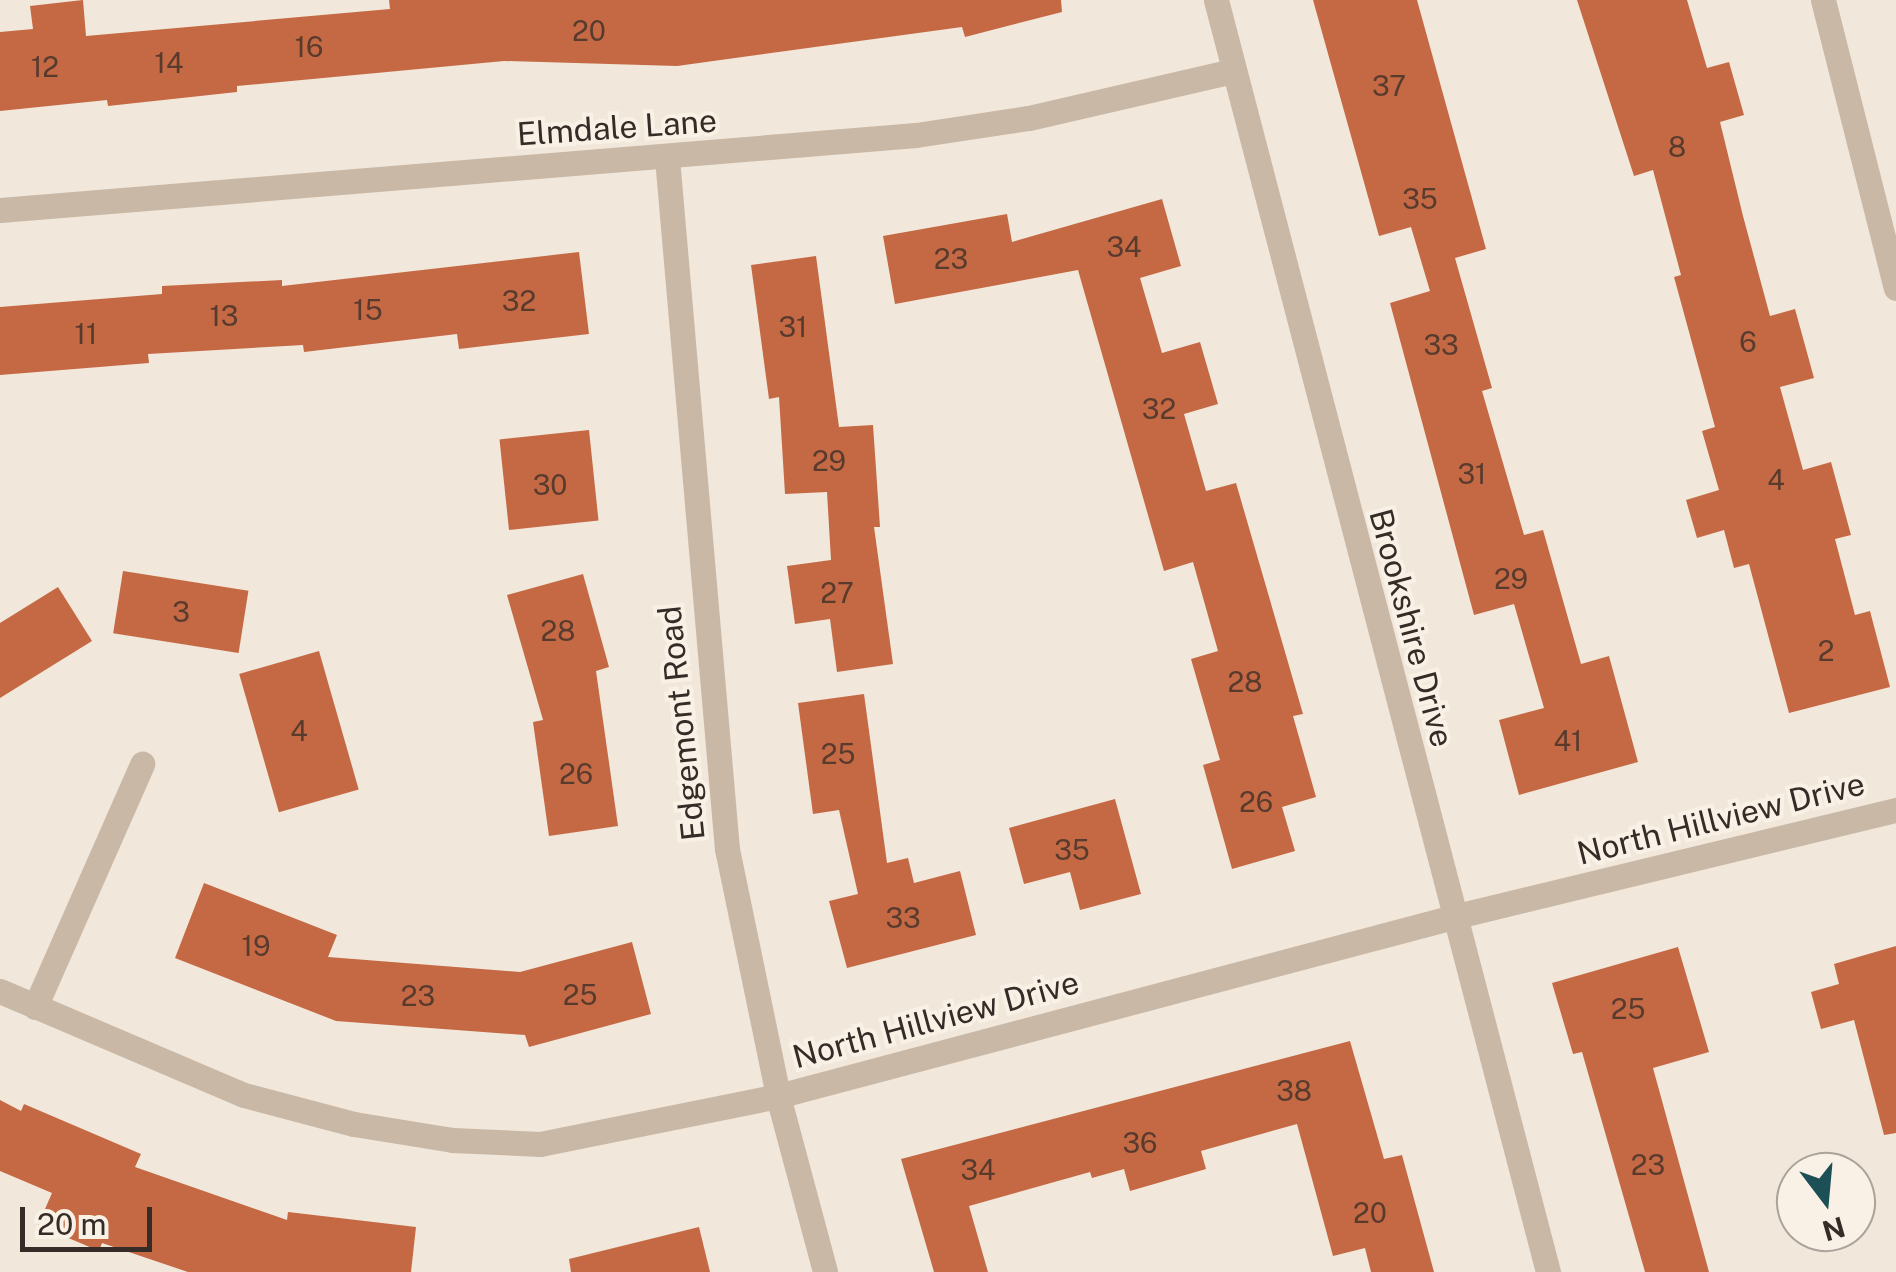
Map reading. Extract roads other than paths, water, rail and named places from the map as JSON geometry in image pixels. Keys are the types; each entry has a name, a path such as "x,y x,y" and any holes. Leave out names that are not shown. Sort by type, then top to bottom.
{"street":[{"name":"Brookshire Drive","path":"1216,0 1452,917 1548,1272"},
{"path":"1822,0 1896,288"},
{"name":"Elmdale Lane","path":"0,210 668,158 1029,118 1234,71"},
{"name":"Edgemont Road","path":"668,158 727,849 778,1096 825,1272"},
{"path":"34,1007 142,764"},
{"name":"North Hillview Drive","path":"0,991 244,1095 354,1124 454,1140 540,1144 778,1096 1452,917 1896,810"}]}
